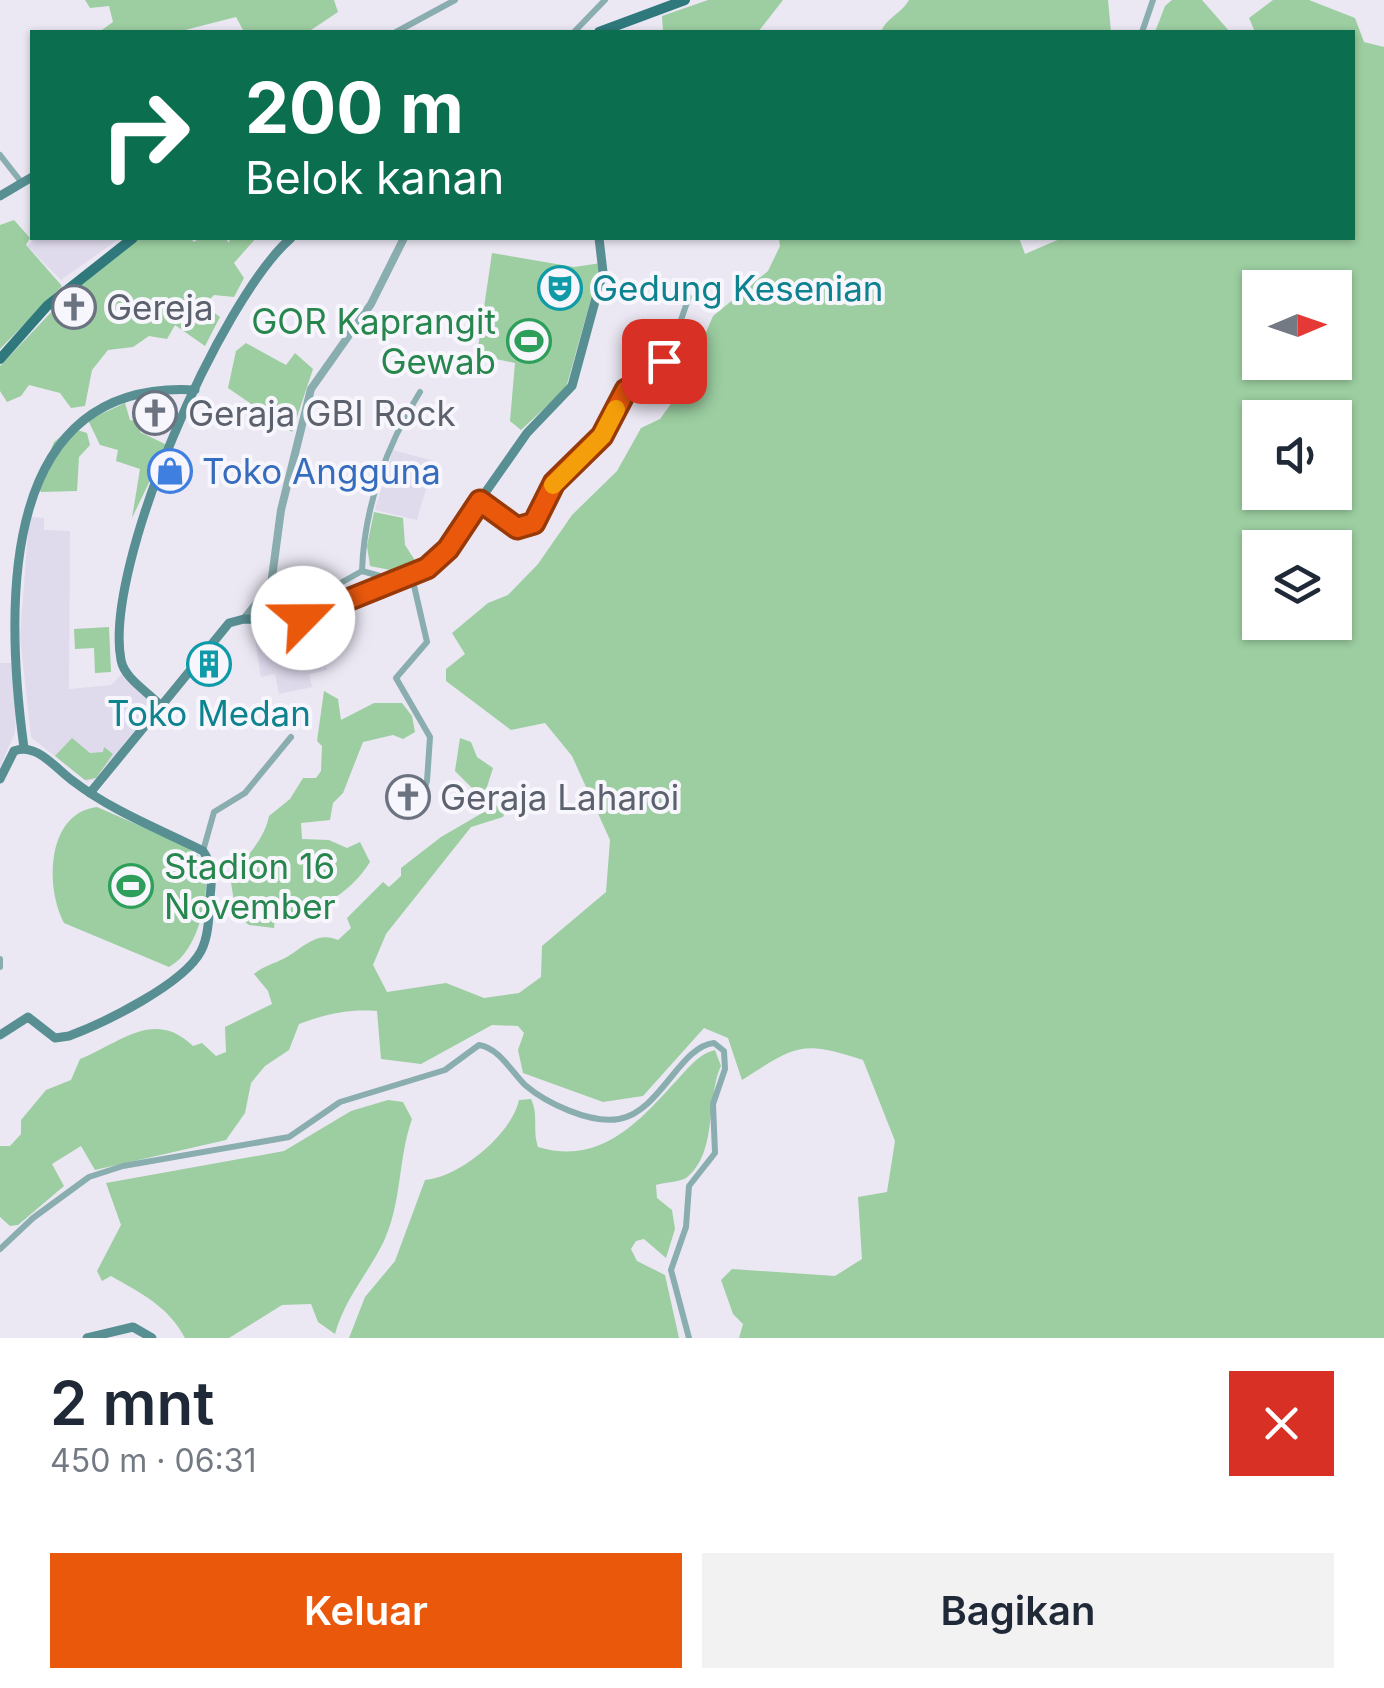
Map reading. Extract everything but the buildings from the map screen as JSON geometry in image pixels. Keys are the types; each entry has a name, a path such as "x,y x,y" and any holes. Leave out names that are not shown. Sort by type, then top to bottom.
{"main road":[{"path":"605,30 685,0"},
{"path":"0,196 30,178"},
{"path":"0,359 47,306 130,240"},
{"path":"160,705 122,664 119,610 139,526 195,390 245,291 289,240"},
{"path":"90,793 214,636 229,623 244,619 286,623 322,611 412,577 448,549 528,433 572,386 603,272 598,240"},
{"path":"24,748 15,650 15,575 28,487 38,460 64,427 104,406 140,390 195,390"},
{"path":"0,1034 29,1017 55,1038 72,1035 164,986 188,968 203,948 211,869 203,851 90,793 39,754 24,748 10,755 2,775"},
{"path":"87,1338 133,1327 152,1338"}],"street":[{"path":"400,30 455,0"},
{"path":"576,30 605,0"},
{"path":"1143,30 1153,0"},
{"path":"0,154 22,183"},
{"path":"244,619 271,585 282,502 311,389 371,304 403,240"},
{"path":"480,501 517,528 534,523 554,483 602,436 626,390 648,380 664,361 690,297"},
{"path":"362,572 364,537 380,476 401,422 420,392"},
{"path":"322,611 338,585 362,572 400,581"},
{"path":"412,577 427,642 396,678 430,741 420,804"},
{"path":"203,851 213,814 242,796 291,737"},
{"path":"0,959 0,967"},
{"path":"0,1249 44,1209 89,1177 123,1166 288,1137 340,1102 446,1070 479,1045 498,1055 534,1091 582,1115 609,1120 632,1115 650,1103 710,1042 722,1048 726,1063 714,1104 715,1153 687,1192 686,1227 670,1271 688,1338"}],"shaded area":[{"path":"32,240 117,240 61,280 27,246"},
{"path":"393,450 434,461 417,520 375,510"},
{"path":"29,517 44,518 44,530 70,531 69,689 111,685 122,674 153,705 99,777 87,782 31,737 20,637"},
{"path":"318,622 327,670 309,674 312,687 279,694 275,674 261,677 253,627 288,629"},
{"path":"0,663 11,663 16,713 15,732 0,767"}],"green space":[{"path":"85,0 334,0 338,12 311,30 243,30 236,17 185,30 102,30 113,22 109,6 90,8"},
{"path":"708,0 783,0 760,30 663,30 662,16"},
{"path":"909,0 1108,0 1111,30 882,30"},
{"path":"1172,0 1202,0 1228,30 1156,30 1165,6"},
{"path":"1273,0 1309,0 1355,18 1364,42 1384,47 1384,1338 739,1338 743,1324 733,1314 721,1280 732,1269 835,1276 862,1259 858,1197 887,1192 895,1141 863,1060 825,1049 799,1049 742,1080 728,1038 704,1028 643,1096 603,1102 523,1073 518,1050 524,1033 518,1026 492,1025 421,1064 381,1059 377,1011 318,1017 299,1024 289,1050 265,1066 251,1083 245,1113 226,1140 95,1170 81,1146 52,1164 64,1186 18,1225 10,1226 0,1217 0,1146 10,1146 21,1134 21,1120 46,1090 71,1080 80,1059 151,1029 179,1035 193,1046 202,1043 216,1056 226,1052 225,1027 272,1004 268,991 254,974 316,939 338,940 351,928 347,918 383,882 389,887 401,876 401,868 441,837 496,805 505,812 503,817 471,827 386,934 373,965 387,992 446,983 484,998 519,993 541,977 542,946 606,892 610,840 572,756 545,723 511,730 446,681 446,669 465,654 452,633 488,603 508,595 538,564 572,515 617,471 641,428 660,419 681,390 713,316 768,271 779,240 1020,240 1025,254 1057,240 1355,240 1355,30 1254,30 1249,18"},
{"path":"14,220 30,238 26,245 62,286 0,349 0,225"},
{"path":"137,240 229,243 254,240 234,263 244,278 234,297 214,295 204,305 220,317 205,346 175,325 167,339 149,336 133,347 108,350 92,370 85,406 71,408 60,393 29,385 21,396 7,402 0,391 0,366 59,304 76,318 85,307 72,291"},
{"name":"GOR Kaprangit Gewab","path":"492,253 574,267 601,263 566,388 521,430 510,421 515,363 477,355"},
{"path":"246,343 286,365 295,353 313,369 292,432 228,388 236,351"},
{"path":"125,403 130,420 145,423 140,432 167,445 132,518 140,469 116,461 118,450 100,445 88,420"},
{"path":"71,428 87,433 90,445 79,457 77,491 41,492 37,484 54,442"},
{"path":"374,512 403,518 405,545 418,565 405,573 370,566 367,546"},
{"path":"109,627 111,672 95,673 94,648 75,649 74,629"},
{"path":"324,691 338,699 341,720 374,703 402,703 412,716 415,732 403,739 393,735 363,742 343,793 333,803 330,820 301,823 302,839 329,840 347,848 360,842 370,862 361,874 330,900 275,918 274,928 249,925 236,915 229,869 249,854 269,816 290,799 303,778 316,778 321,771 322,746 317,741"},
{"path":"72,738 90,753 103,752 104,747 113,754 96,778 85,780 55,756"},
{"path":"460,738 471,742 477,757 493,768 486,790 476,792 455,771"},
{"name":"Stadion 16 November","path":"97,807 184,845 205,861 206,889 200,920 188,948 169,967 64,923 54,891 54,854 68,823 80,812"},
{"path":"715,1050 721,1066 703,1155 686,1178 656,1185 657,1198 672,1210 675,1229 666,1258 644,1239 636,1241 631,1249 637,1261 665,1275 679,1338 349,1338 365,1297 395,1261 425,1180 453,1171 482,1152 506,1127 519,1100 531,1099 538,1147 581,1150 617,1136 649,1110 704,1054"},
{"path":"388,1100 403,1102 412,1119 394,1213 383,1243 350,1298 335,1334 318,1322 311,1304 282,1305 229,1338 185,1338 171,1318 143,1295 111,1276 102,1281 97,1271 121,1225 106,1183 284,1151 351,1111"}],"slow traffic":[{"path":"553,485 602,436 616,409"}],"place":[{"name":"Gedung Kesenian","path":"560,288"},
{"name":"Gereja","path":"74,307"},
{"name":"GOR Kaprangit Gewab","path":"529,341"},
{"name":"Geraja GBI Rock","path":"155,413"},
{"name":"Toko Angguna","path":"170,471"},
{"name":"Toko Medan","path":"209,664"},
{"name":"Geraja Laharoi","path":"408,797"},
{"name":"Stadion 16 November","path":"131,886"}],"route":[{"path":"303,618 427,568 448,549 480,501 517,528 534,523 554,483 602,436 626,390 648,380 664,361"}]}
